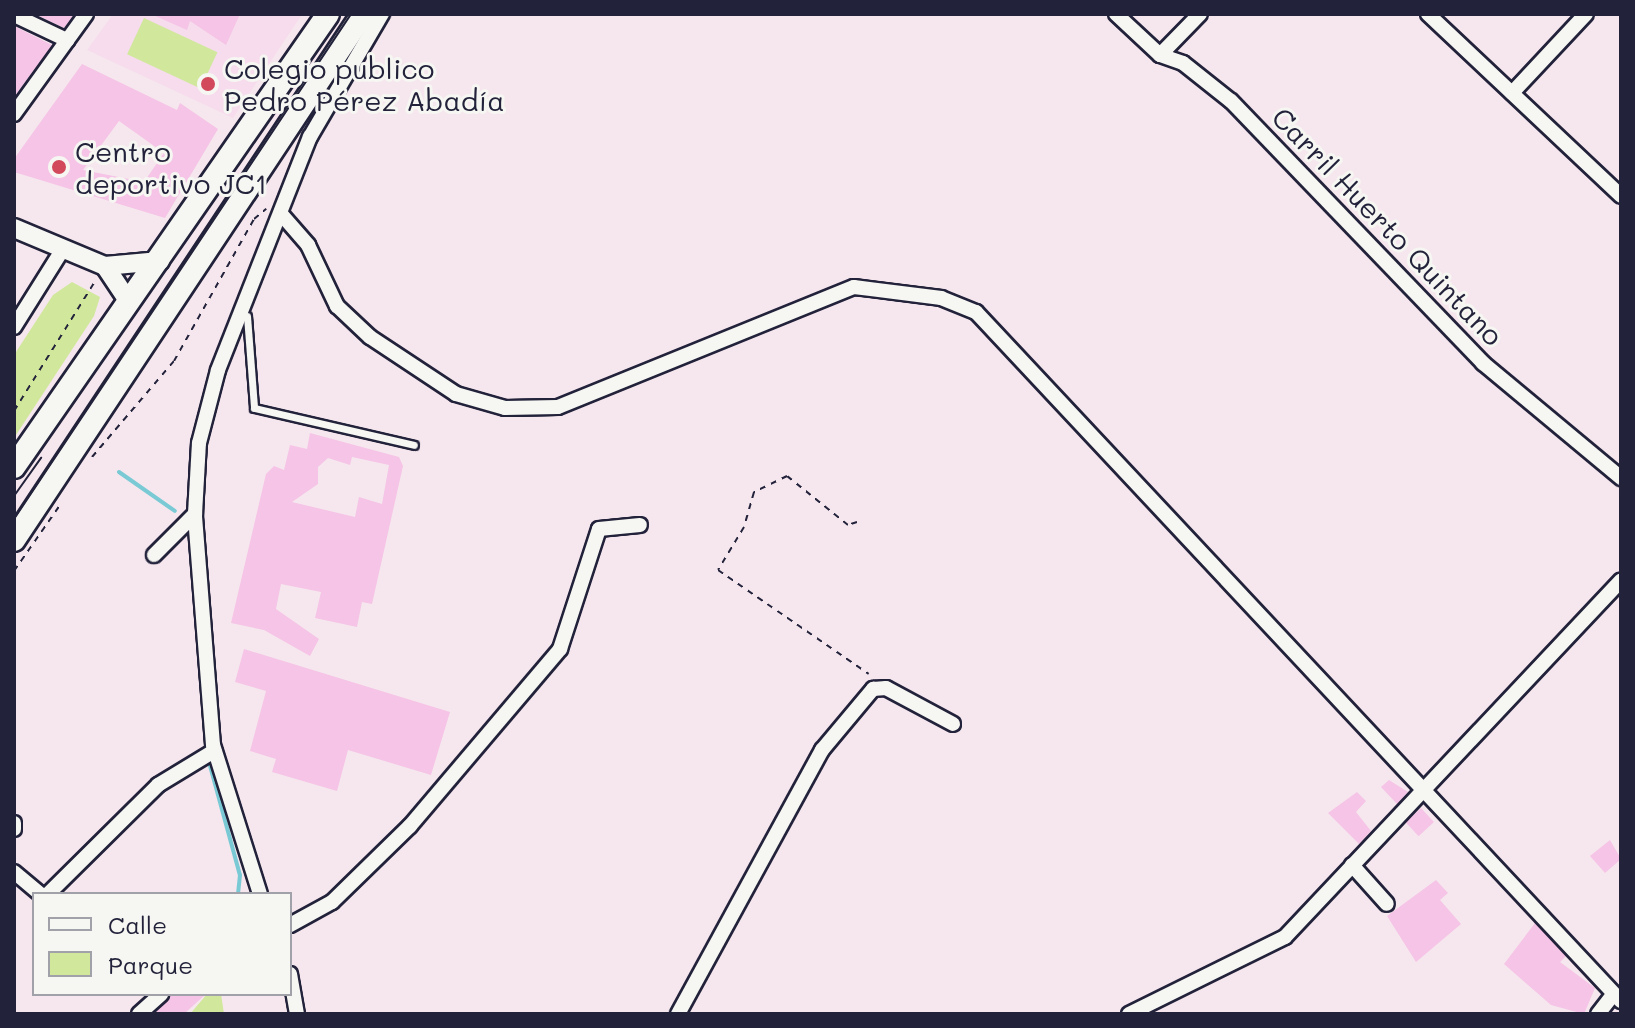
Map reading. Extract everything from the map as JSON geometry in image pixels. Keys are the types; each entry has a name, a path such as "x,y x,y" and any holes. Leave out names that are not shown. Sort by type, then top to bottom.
{"main road":[{"path":"14,467 328,14"},
{"path":"14,540 363,14"}],"street":[{"path":"14,114 86,14"},
{"path":"14,228 105,266 150,270 315,14"},
{"path":"259,892 214,751 195,514 203,421 310,137 382,14"},
{"name":"Carril Huerto Quintano","path":"1116,14 1160,55 1183,63 1231,101 1483,363 1621,478"},
{"path":"1160,55 1200,14"},
{"path":"1428,14 1621,196"},
{"path":"1512,93 1586,14"},
{"path":"14,15 67,40"},
{"path":"282,215 308,245 337,306 370,337 456,394 505,408 558,407 854,287 941,298 976,312 1616,998 1598,1014"},
{"path":"14,327 63,249"},
{"path":"105,266 129,302"},
{"path":"154,555 195,514"},
{"path":"292,924 332,902 410,826 560,649 599,529 640,525"},
{"path":"1129,1014 1285,937 1419,788 1621,581"},
{"path":"678,1014 822,750 880,686 953,724"},
{"path":"50,892 158,785 214,751"},
{"path":"1352,865 1387,904"},
{"path":"14,872 38,892"},
{"path":"246,892 253,879"},
{"path":"292,985 297,1014"},
{"path":"139,1014 159,996"}],"lane":[{"path":"248,298 243,327 254,408 414,445"}],"path":[{"path":"85,466 174,361 254,219 269,209 282,215"},
{"path":"14,411 105,266"},
{"path":"857,522 848,525 787,476 754,492 744,527 718,570 880,686"},
{"path":"14,571 61,502"}],"shaded area":[{"name":"Colegio publico Pedro Pérez Abadía","path":"113,14 301,16 233,118 87,50"}],"green space":[{"path":"144,18 217,52 201,88 127,54"},
{"path":"72,282 100,297 94,316 14,438 14,355 53,295"},
{"path":"205,996 221,996 224,1014 190,1014"}],"building":[{"path":"35,14 74,14 64,28"},
{"path":"151,14 240,14 226,45 190,21 187,30"},
{"path":"14,26 52,45 14,97"},
{"path":"82,64 177,110 180,103 218,129 165,218 14,172 14,159","holes":["119,121 164,153 144,182 83,170"]},
{"path":"310,433 399,457 403,466 372,604 362,602 357,627 315,618 321,592 281,584 276,609 319,639 310,656 264,630 231,623 266,474 274,466 284,470 290,445 307,449","holes":["352,457 389,465 382,504 359,497 355,517 292,502 318,484 318,467 328,458 350,465"]},
{"path":"244,649 450,712 431,775 348,750 337,791 272,772 276,759 250,751 266,691 235,682"},
{"path":"1389,780 1408,792 1397,804 1381,787"},
{"path":"1357,792 1366,801 1356,812 1371,831 1359,844 1328,813"},
{"path":"1421,808 1434,822 1419,836 1406,822"},
{"path":"1610,840 1621,859 1605,873 1590,856"},
{"path":"1436,880 1448,893 1440,900 1461,924 1416,962 1387,916"},
{"path":"1535,923 1566,956 1560,962 1595,988 1584,1014 1551,1005 1504,964"},
{"path":"169,996 204,996 184,1014 154,1014"}],"waterway":[{"path":"119,472 175,511"},
{"path":"209,762 240,875 238,892"}],"tram line":[{"path":"14,519 351,14"},
{"path":"14,496 41,458"}],"place":[{"name":"Colegio publico Pedro Pérez Abadía","path":"208,84"},
{"name":"Centro deportivo JC1","path":"59,167"}]}
